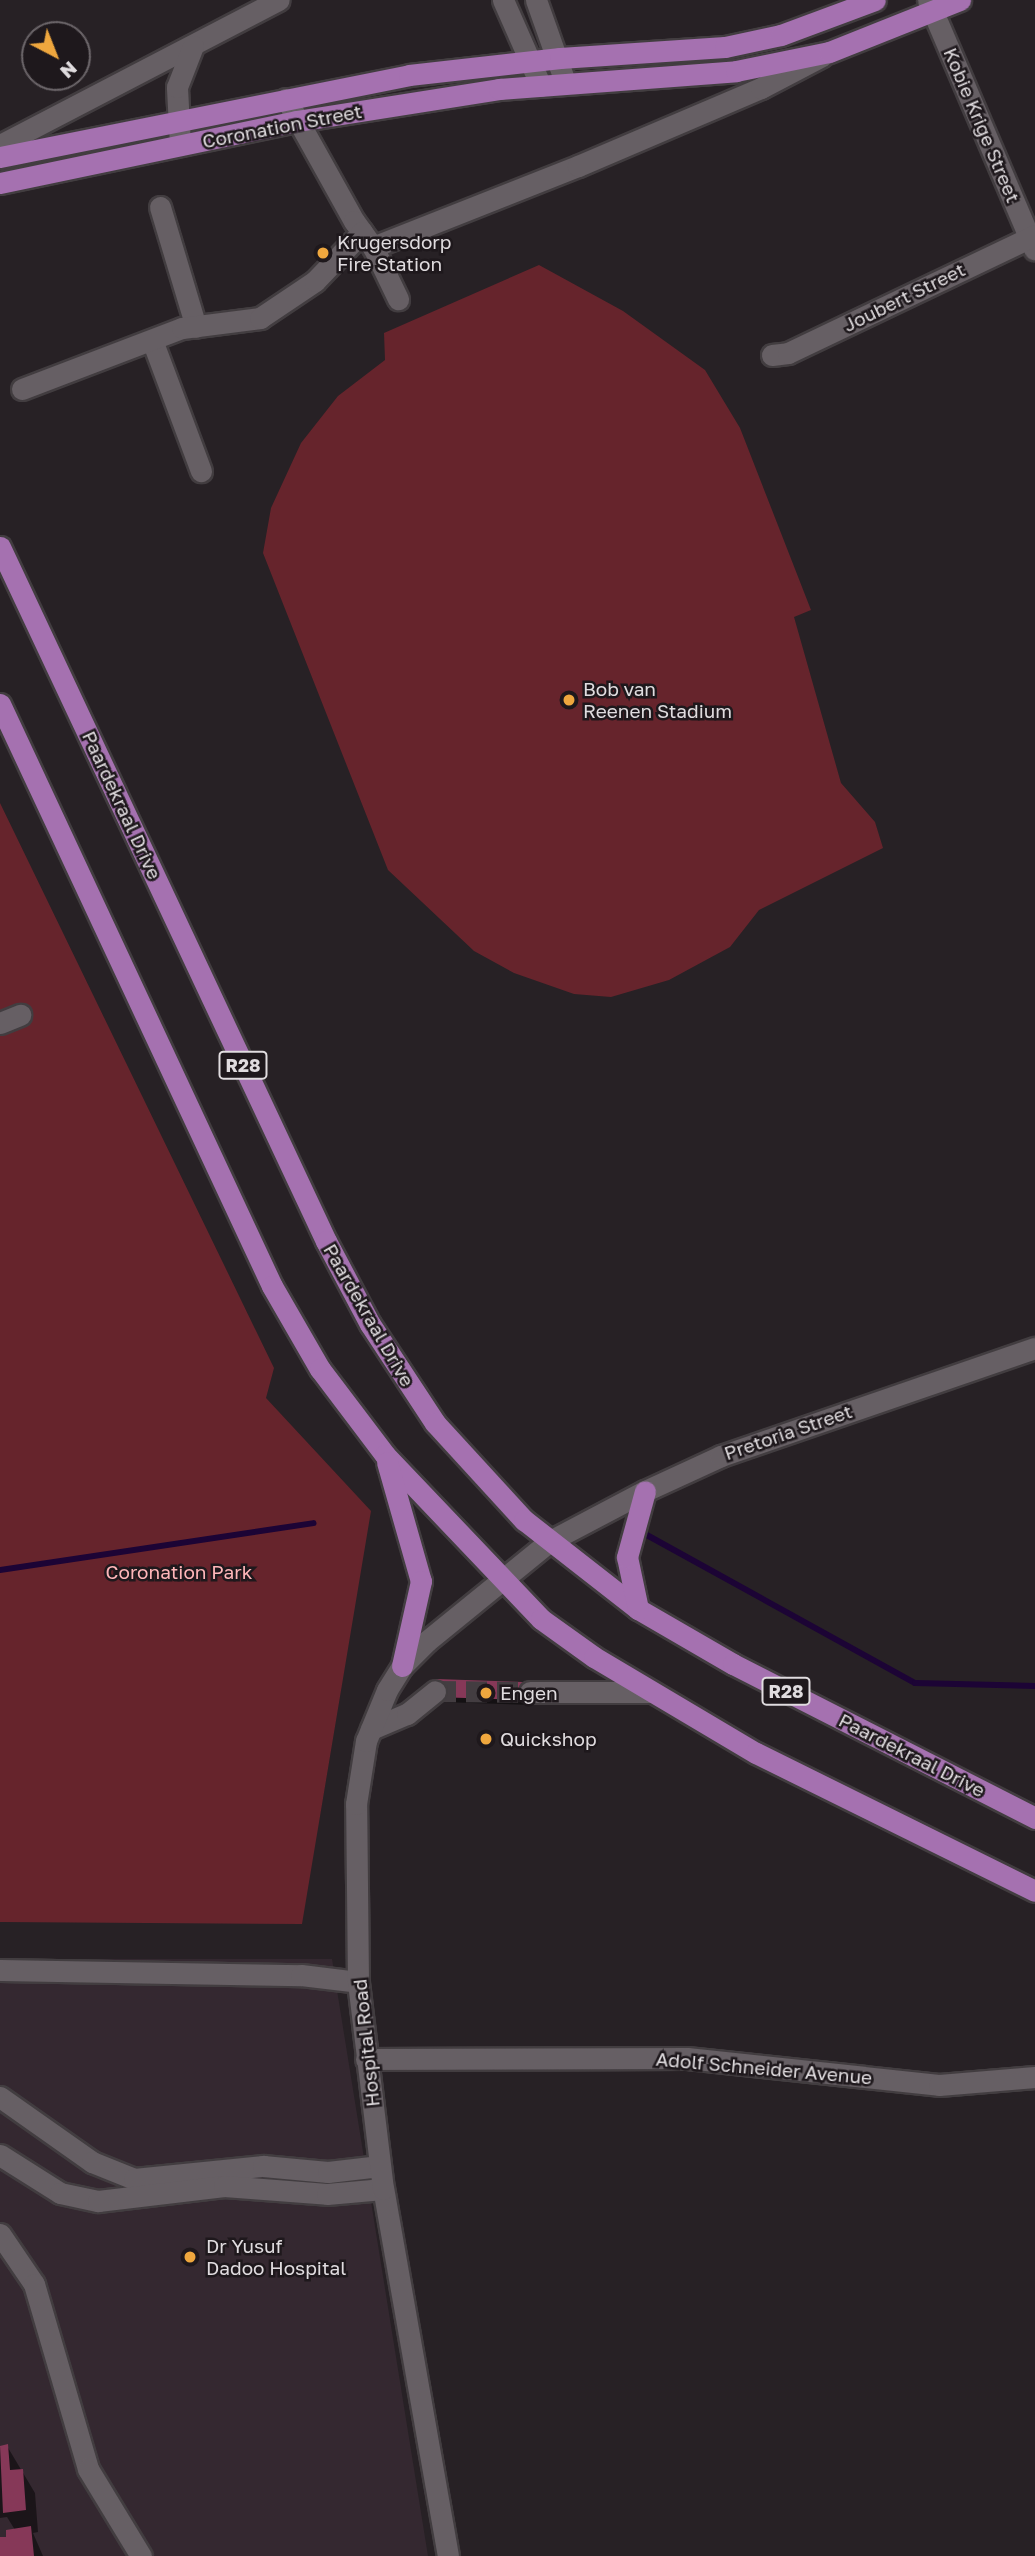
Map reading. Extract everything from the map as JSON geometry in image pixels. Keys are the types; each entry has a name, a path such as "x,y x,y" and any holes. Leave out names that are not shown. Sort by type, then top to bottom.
{"main road":[{"name":"Coronation Street","path":"0,157 177,118 409,75 560,58 725,47 781,35 875,0"},
{"name":"Coronation Street","path":"0,183 297,121 565,82 736,71 830,52 931,6 960,0"},
{"name":"Paardekraal Drive","path":"0,547 326,1241 370,1324 435,1423 524,1520 638,1609 733,1664 1035,1818"},
{"path":"0,704 272,1286 320,1369 384,1455 541,1619 649,1692 756,1753 1035,1891"},
{"path":"384,1455 421,1581 402,1666"},
{"path":"638,1609 627,1557 645,1491"}],"street":[{"path":"0,145 279,0"},
{"path":"503,0 541,86"},
{"path":"536,0 560,58 565,82"},
{"name":"Kobie Krige Street","path":"931,6 1033,241"},
{"path":"180,145 177,87 193,46"},
{"path":"22,389 152,340 196,327 260,318 315,281 367,240 688,119 830,52"},
{"path":"286,99 398,299"},
{"path":"160,207 196,327"},
{"name":"Joubert Street","path":"772,355 788,353 1033,241"},
{"path":"152,340 201,471"},
{"name":"Pretoria Street","path":"502,1579 551,1541 645,1491 721,1456 1035,1348"},
{"name":"Hospital Road","path":"448,2556 383,2189 366,2059 358,1982 356,1804 371,1729 402,1666 502,1579"},
{"path":"371,1729 407,1714 435,1691"},
{"path":"530,1692 649,1692"},
{"path":"0,1970 301,1975 358,1982"},
{"name":"Adolf Schneider Avenue","path":"366,2059 687,2058 939,2085 1035,2077"},
{"path":"0,2097 92,2162 134,2179 263,2166 328,2172 380,2166"},
{"path":"0,2155 60,2193 97,2201 224,2186 327,2194 383,2189"},
{"path":"0,2234 34,2284 88,2469 141,2556"}],"shaded area":[{"name":"Dr Yusuf Dadoo Hospital","path":"0,1959 332,1959 428,2556 0,2556"}],"green space":[{"name":"Bob van Reenen Stadium","path":"539,265 623,311 705,370 740,428 811,610 794,617 841,783 875,822 883,848 759,910 730,947 669,980 611,997 574,994 514,973 474,951 388,870 263,553 271,508 301,443 338,396 385,360 384,333"},
{"name":"Coronation Park","path":"0,803 274,1368 266,1398 371,1511 302,1924 0,1922"}],"building":[{"path":"436,1679 529,1682 528,1700 435,1697"},
{"path":"8,2444 10,2470 23,2469 26,2510 3,2513 0,2446"},
{"path":"31,2526 34,2556 0,2556 0,2537 6,2537 6,2530"}],"waterway":[{"path":"0,1570 314,1523"},
{"path":"645,1534 915,1683 1035,1686"}],"tunnel":[{"path":"435,1691 530,1692"}],"place":[{"name":"Krugersdorp Fire Station","path":"323,253"},
{"name":"Bob van Reenen Stadium","path":"569,700"},
{"name":"Engen","path":"486,1693"},
{"name":"Quickshop","path":"486,1739"},
{"name":"Dr Yusuf Dadoo Hospital","path":"190,2257"}]}
